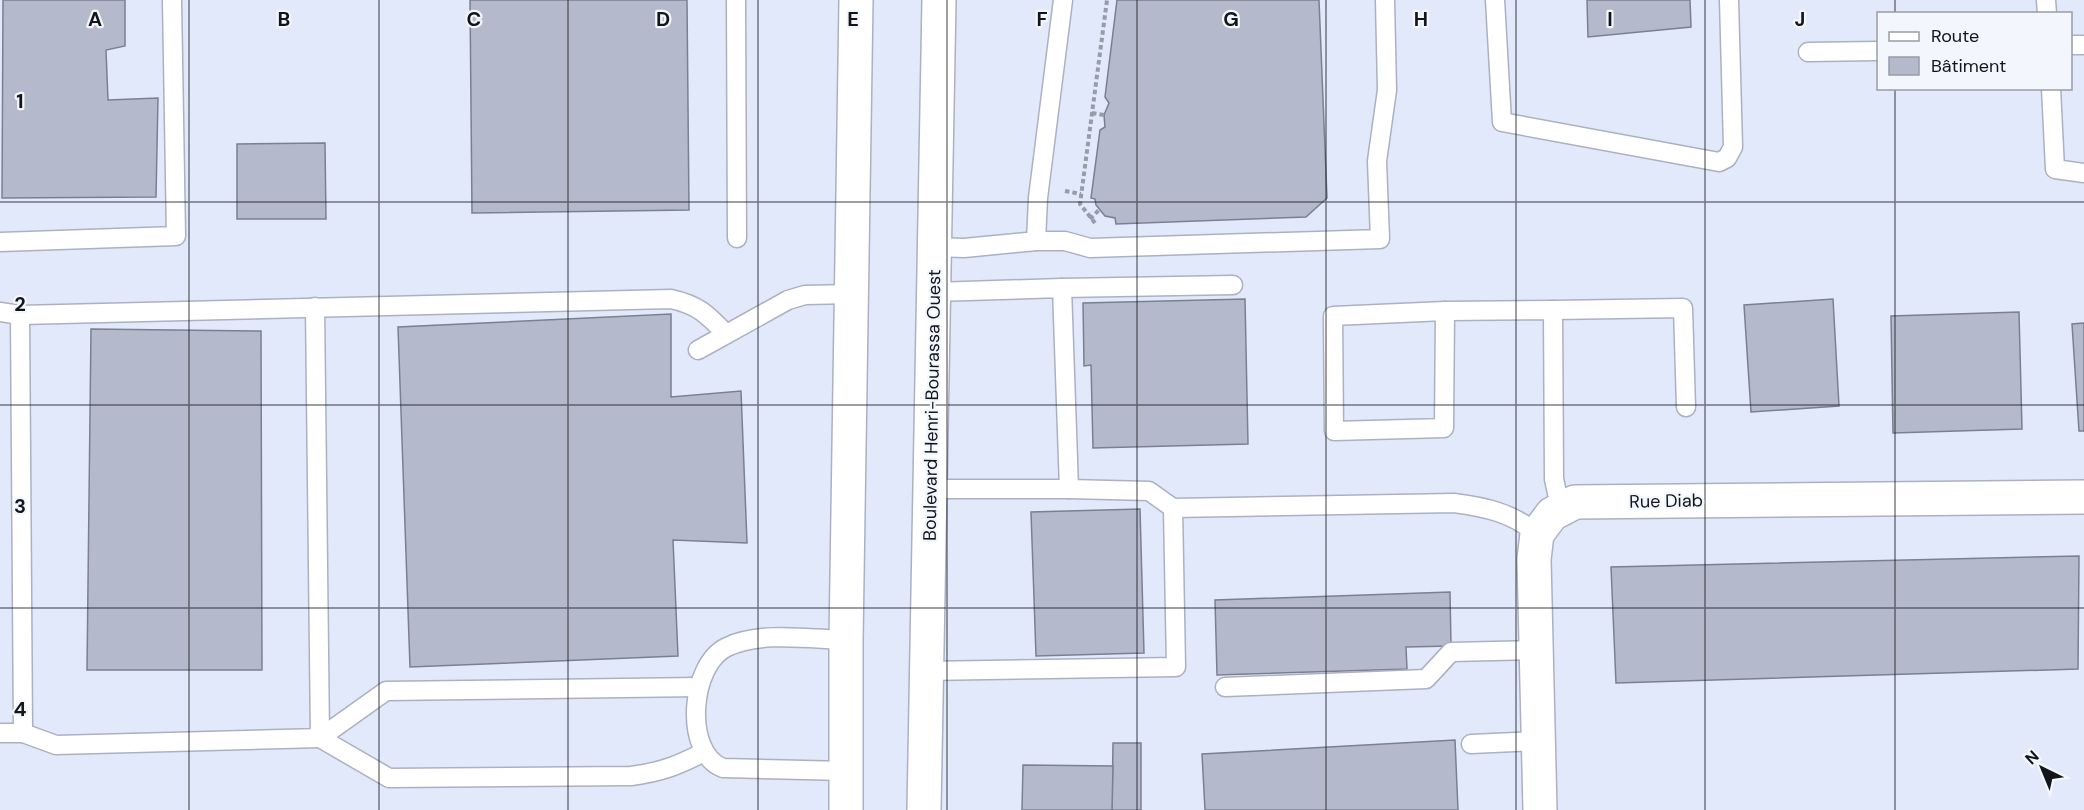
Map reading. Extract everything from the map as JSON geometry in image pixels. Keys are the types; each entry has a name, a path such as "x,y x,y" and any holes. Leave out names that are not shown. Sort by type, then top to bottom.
{"main road":[{"path":"846,810 846,640 856,0"},
{"name":"Boulevard Henri-Bourassa Ouest","path":"924,810 939,0"},
{"name":"Rue Diab","path":"1564,508 1575,502 2084,497"},
{"path":"1540,810 1534,560 1538,534 1552,514 1564,508"}],"lane":[{"path":"0,242 176,236 172,0"},
{"path":"736,0 737,238"},
{"path":"1036,241 1038,198 1063,0"},
{"path":"935,246 964,248 1036,241 1065,241 1090,248 1380,239 1377,161 1387,90 1384,0"},
{"path":"1495,0 1502,122 1719,162 1727,158 1733,147 1729,0"},
{"path":"1808,52 1877,51"},
{"path":"2051,90 2055,169 2084,174"},
{"path":"934,292 1233,285"},
{"path":"1062,288 1069,489"},
{"path":"698,350 788,300 805,295 852,294"},
{"path":"0,312 20,315 670,299 688,303 703,310 726,334"},
{"path":"315,307 320,738"},
{"path":"1445,311 1444,428 1334,431 1333,316 1445,311 1683,308 1686,407"},
{"path":"1553,310 1554,480 1564,508"},
{"path":"20,315 23,733"},
{"path":"930,489 1149,491 1173,508 1454,503 1484,507 1505,513 1538,534"},
{"path":"926,671 1176,667 1173,508"},
{"path":"846,640 763,638 744,641 725,648 711,659 700,679 696,702 698,729 705,752 713,764 723,768 846,771"},
{"path":"1225,687 1426,680 1451,652 1536,650"},
{"path":"320,738 386,691 699,687"},
{"path":"0,733 23,733 56,745 320,738 389,778 631,776 674,767 705,752"},
{"path":"1471,744 1538,741"}],"path":[{"path":"1098,226 1080,204 1107,0"},
{"path":"1092,113 1104,115"},
{"path":"1091,218 1099,210"}],"building":[{"path":"3,0 125,0 125,46 106,50 108,100 158,98 156,197 2,198"},
{"path":"470,0 687,0 689,210 472,213"},
{"path":"1117,0 1319,0 1327,198 1306,217 1116,224 1115,218 1105,216 1096,205 1095,199 1091,198 1100,130 1105,127 1104,115 1109,103 1105,97"},
{"path":"1587,0 1690,0 1691,27 1588,37"},
{"path":"325,143 326,219 237,219 237,144"},
{"path":"1245,299 1248,444 1093,448 1091,365 1084,366 1083,303"},
{"path":"1833,299 1839,406 1751,412 1744,305"},
{"path":"2019,312 2022,429 1893,433 1891,316"},
{"path":"671,314 671,397 741,391 747,543 673,540 678,656 410,667 398,327"},
{"path":"2084,323 2084,431 2079,431 2072,324"},
{"path":"91,329 261,331 262,670 87,670"},
{"path":"1140,509 1144,653 1036,656 1031,512"},
{"path":"2079,556 2078,669 1616,683 1611,567"},
{"path":"1450,592 1451,646 1406,647 1407,669 1217,675 1215,600"},
{"path":"1455,740 1458,810 1205,810 1202,754"},
{"path":"1113,743 1141,743 1141,810 1112,810"},
{"path":"1023,765 1113,766 1112,810 1022,810"}]}
